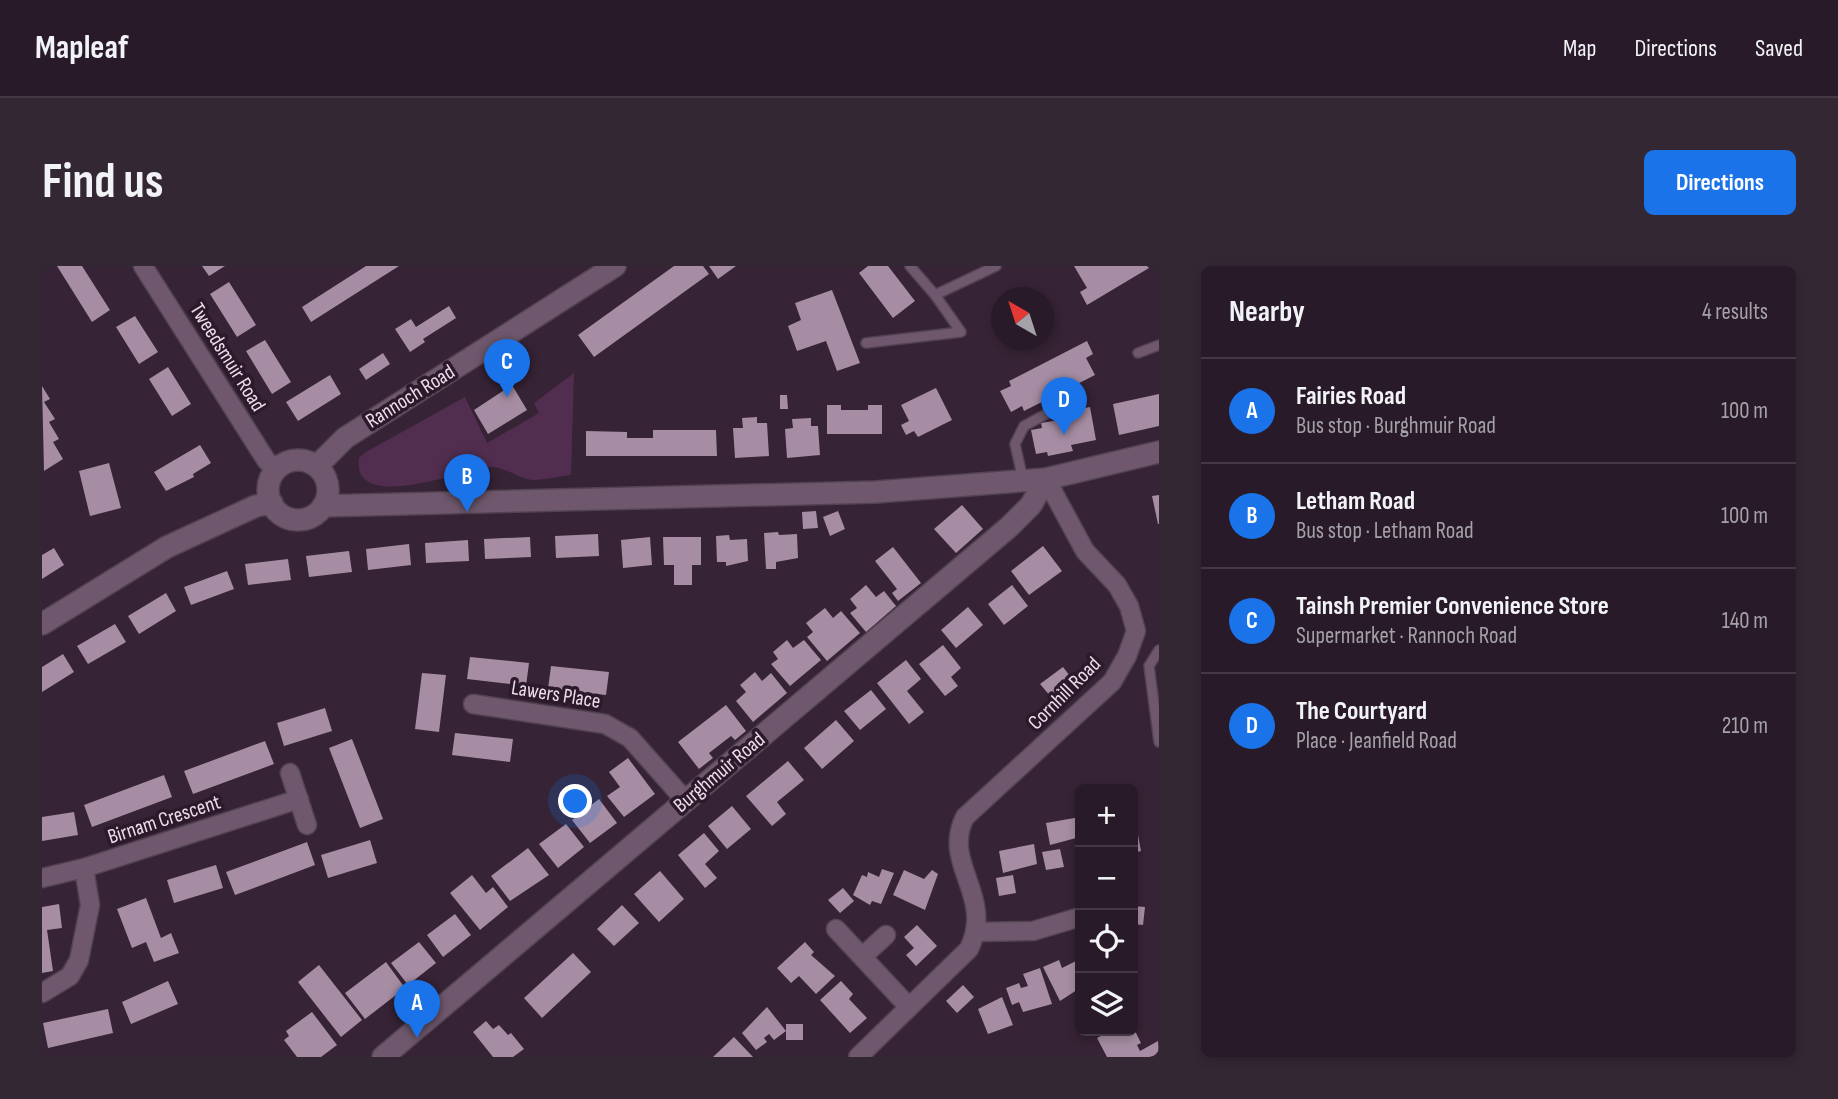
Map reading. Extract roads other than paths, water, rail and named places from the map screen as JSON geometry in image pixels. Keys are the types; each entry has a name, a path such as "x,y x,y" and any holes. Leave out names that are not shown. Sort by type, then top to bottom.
{"street":[{"name":"Tweedsmuir Road","path":"143,266 266,460 276,470"},
{"name":"Rannoch Road","path":"317,466 345,438 615,266"},
{"path":"323,506 876,492 1046,479 1159,452"},
{"path":"296,460 317,466 327,481 327,498 323,506 314,515 303,519 290,519 280,513 272,503 269,486 276,470 296,460"},
{"name":"Burghmuir Road","path":"383,1057 1009,527 1031,505 1046,479"},
{"name":"Cornhill Road","path":"977,932 978,912 961,858 957,832 965,817 1112,682 1127,656 1136,631 1124,596 1085,551 1046,479"},
{"path":"42,624 167,547 256,506 272,503"},
{"name":"Lawers Place","path":"473,704 605,724 630,738 685,800"},
{"path":"290,773 307,825"},
{"name":"Birnam Crescent","path":"42,878 84,868 299,799"},
{"path":"42,993 70,976 79,960 90,905 84,868"},
{"path":"858,1057 969,949 977,932 1032,931 1075,918"},
{"path":"836,929 908,1006"},
{"path":"862,957 886,935"}],"lane":[{"path":"866,343 961,332 910,266"},
{"path":"935,295 996,266"},
{"path":"1138,353 1159,345"},
{"path":"1023,481 1016,444 1024,425 1074,399"},
{"path":"1159,650 1149,666 1159,743"}],"place":[{"name":"Tainsh Premier Convenience Store","path":"507,397"},
{"name":"The Courtyard","path":"1064,435"},
{"name":"Letham Road","path":"467,512"},
{"name":"Fairies Road","path":"417,1038"}]}
